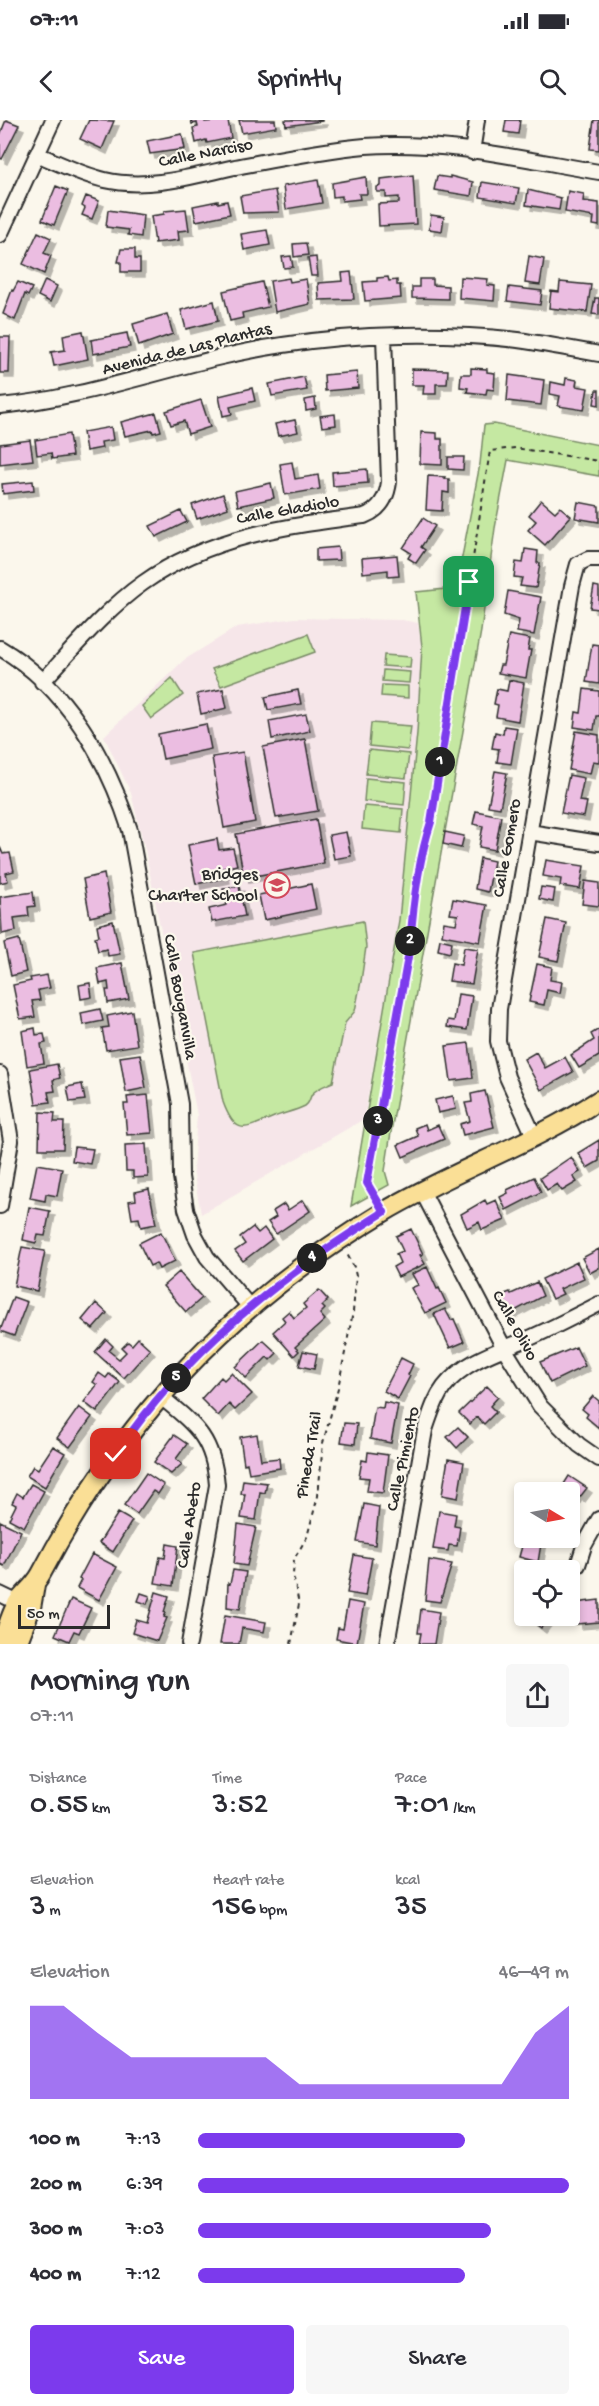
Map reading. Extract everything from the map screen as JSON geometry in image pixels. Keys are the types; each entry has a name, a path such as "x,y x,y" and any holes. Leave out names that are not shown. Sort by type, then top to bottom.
{"main road":[{"path":"2,1644 65,1528 134,1426 202,1350 250,1307 308,1261 384,1212 422,1191 535,1138 599,1100"},
{"path":"17,1644 24,1605"}],"street":[{"path":"0,235 53,120"},
{"path":"472,152 477,120"},
{"name":"Calle Narciso","path":"37,154 104,180 140,183 174,180 281,158 365,146 410,145 472,152 599,172"},
{"name":"Avenida de Las Plantas","path":"0,406 94,391 219,357 284,344 384,336 469,336 599,354"},
{"name":"Calle Gladiolo","path":"42,681 97,623 134,590 174,565 219,544 254,533 364,516 379,507 388,491 389,482 384,336"},
{"name":"Calle Gomero","path":"535,1138 507,1077 498,1041 499,1009 572,586 578,564 582,561 599,559"},
{"name":"Calle Bouganvilla","path":"0,648 42,681 77,719 118,794 130,830 180,1104 181,1177 186,1209 207,1257 250,1307"},
{"path":"529,832 599,843"},
{"path":"0,1074 11,1141 0,1206"},
{"name":"Calle Olivo","path":"422,1191 504,1348 549,1417 579,1445 599,1459"},
{"name":"Calle Pimiento","path":"387,1644 425,1430 443,1388 460,1371 480,1358 599,1304"},
{"name":"Calle Abeto","path":"160,1396 191,1422 206,1439 215,1465 217,1485 189,1644"},
{"path":"580,1560 584,1545 599,1519"},
{"path":"0,1594 24,1605"}],"path":[{"path":"384,1212 367,1183 410,946 422,853 431,822 490,451 515,448 599,460"},
{"name":"Pineda Trail","path":"291,1644 299,1604 293,1575 294,1559 307,1537 318,1496 323,1443 338,1388 353,1312 354,1267"}],"shaded area":[{"name":"Bridges Charter School","path":"294,618 402,620 418,623 422,647 417,733 399,920 364,1119 201,1214 193,1170 197,1115 146,854 131,793 104,736 184,660 237,627"}],"green space":[{"path":"494,424 599,445 599,476 508,460 495,528 481,631 392,1126 385,1171 389,1185 351,1206 399,920 417,733 422,647 416,592 456,588 480,464 484,425"},
{"path":"308,634 315,652 221,686 212,669"},
{"path":"384,655 411,657 410,668 383,666"},
{"path":"383,670 410,672 409,683 382,681"},
{"path":"172,678 183,695 151,719 142,706"},
{"path":"382,685 408,686 408,698 381,696"},
{"path":"371,723 411,726 408,750 369,746"},
{"path":"369,750 409,754 406,778 366,774"},
{"path":"366,778 406,782 404,805 364,801"},
{"path":"364,806 403,809 401,833 362,829"},
{"path":"363,921 366,947 361,981 355,1011 345,1023 333,1082 314,1092 308,1104 301,1108 249,1127 237,1125 223,1102 194,953"}],"building":[{"path":"6,120 19,125 2,159 0,158 0,135"},
{"path":"89,120 114,121 102,149 80,139"},
{"path":"191,120 205,120 205,122 228,120 231,138 196,143 193,128 198,127 197,123 192,124"},
{"path":"239,120 275,120 276,127 242,133"},
{"path":"285,120 322,120 322,121 286,126"},
{"path":"506,120 520,120 518,134 504,132"},
{"path":"594,120 599,120 599,150 590,149"},
{"path":"182,134 185,149 150,154 147,141"},
{"path":"413,175 416,224 379,226 378,204 399,203 399,197 386,198 386,192 377,192 377,187 381,186 381,179"},
{"path":"437,176 450,178 450,176 473,182 471,196 434,190"},
{"path":"366,177 367,194 359,194 360,199 342,201 342,196 333,197 332,183"},
{"path":"318,180 322,203 286,209 283,186"},
{"path":"482,182 519,188 516,203 480,197"},
{"path":"56,186 68,191 54,225 42,220"},
{"path":"275,190 279,212 243,213 240,196"},
{"path":"528,190 561,198 559,210 526,205"},
{"path":"568,191 584,194 583,201 599,203 599,226 593,225 594,217 565,212"},
{"path":"86,196 99,201 92,219 82,215 85,208 82,206"},
{"path":"218,201 218,203 227,201 230,214 196,221 193,206"},
{"path":"186,209 189,230 178,231 179,240 155,243 151,216 164,214 164,211"},
{"path":"108,210 143,215 141,237 128,235 129,230 106,227"},
{"path":"431,215 444,217 442,231 429,229"},
{"path":"267,230 270,245 244,250 241,234"},
{"path":"38,232 51,238 44,253 51,256 44,274 23,264"},
{"path":"306,243 308,255 294,257 293,244"},
{"path":"121,249 135,249 135,259 140,259 140,272 121,272 121,262 118,262"},
{"path":"291,256 293,267 284,268 282,257"},
{"path":"529,256 544,259 540,285 525,283"},
{"path":"316,257 318,276 311,276 308,258"},
{"path":"351,272 354,299 319,300 318,283 343,281 342,273"},
{"path":"388,277 389,281 397,280 397,285 400,285 401,298 365,301 363,282"},
{"path":"460,277 488,279 487,285 495,286 494,301 459,298"},
{"path":"289,278 290,282 306,279 310,304 275,312 270,281"},
{"path":"419,279 433,279 433,285 448,286 448,299 412,298 412,287 419,287"},
{"path":"45,280 57,286 50,302 38,296"},
{"path":"18,282 32,288 28,296 25,294 15,320 3,314 12,290"},
{"path":"262,282 268,307 242,313 243,318 230,321 223,291"},
{"path":"560,282 591,285 587,312 549,308 551,291 559,292"},
{"path":"509,287 542,291 540,305 507,301"},
{"path":"595,298 599,298 599,315 592,314"},
{"path":"214,301 218,321 186,329 181,310"},
{"path":"167,314 173,334 139,346 133,324"},
{"path":"83,331 88,359 54,366 51,352 65,350 63,335"},
{"path":"127,333 130,347 93,354 91,340"},
{"path":"0,337 10,337 9,373 0,373"},
{"path":"471,368 487,369 487,372 495,373 494,390 487,389 486,394 467,392 468,388 460,387 461,374 471,374"},
{"path":"412,369 448,370 447,384 436,384 436,394 423,394 424,385 412,385"},
{"path":"357,372 358,388 325,391 324,375"},
{"path":"509,375 544,380 541,405 507,401"},
{"path":"304,377 307,390 272,396 269,384"},
{"path":"566,378 577,380 576,386 588,388 584,410 558,406 560,396 550,394 551,382 565,385"},
{"path":"252,388 255,401 230,407 232,414 223,416 219,396"},
{"path":"596,390 599,390 599,405 594,404"},
{"path":"315,398 316,409 306,411 305,400"},
{"path":"201,400 210,427 188,434 184,421 171,425 166,411"},
{"path":"156,413 161,431 153,433 152,430 125,436 121,422"},
{"path":"335,414 336,425 322,427 320,416"},
{"path":"295,420 298,432 278,436 275,424"},
{"path":"111,427 113,440 101,442 102,448 86,451 83,432"},
{"path":"421,432 437,433 437,439 442,439 442,465 420,464"},
{"path":"69,434 72,456 52,459 51,453 37,455 35,440"},
{"path":"30,440 33,460 0,464 0,444"},
{"path":"448,457 464,457 463,470 448,469"},
{"path":"292,462 295,479 318,475 320,489 285,495 280,464"},
{"path":"367,469 368,483 333,486 332,472"},
{"path":"428,476 449,479 449,493 443,492 442,511 426,510"},
{"path":"33,481 34,490 3,494 2,484"},
{"path":"271,483 274,498 238,506 235,491"},
{"path":"223,494 228,508 197,519 192,505"},
{"path":"541,500 555,512 560,507 571,516 545,545 528,530 536,521 529,515"},
{"path":"578,502 599,506 599,522 575,518"},
{"path":"181,511 187,522 156,537 150,526"},
{"path":"423,518 435,526 421,547 425,550 416,563 408,558 411,553 403,548"},
{"path":"338,547 339,560 316,561 316,549"},
{"path":"525,549 538,551 537,563 540,563 536,588 520,586 522,578 514,577 516,562 523,563"},
{"path":"397,555 399,576 388,577 388,570 363,573 362,558"},
{"path":"594,586 599,587 599,609 590,608"},
{"path":"508,591 541,597 534,635 517,632 519,620 504,615"},
{"path":"509,635 530,639 528,650 531,650 526,678 498,673 500,665 503,665"},
{"path":"592,644 599,645 599,684 586,682"},
{"path":"509,680 524,683 518,721 496,717 498,705 494,704 497,689 507,691"},
{"path":"223,689 227,708 201,714 197,694"},
{"path":"584,689 599,691 599,716 596,716 594,730 574,727 576,712 581,713"},
{"path":"298,690 301,704 268,710 265,697"},
{"path":"306,714 310,731 272,739 269,721"},
{"path":"206,724 211,749 163,759 158,734"},
{"path":"504,726 517,728 511,764 497,762 499,749 492,748 495,732 503,734"},
{"path":"576,731 599,735 599,762 593,761 590,774 569,770"},
{"path":"305,739 318,811 276,818 263,747"},
{"path":"243,752 255,822 224,828 212,757"},
{"path":"495,771 507,773 500,808 488,806"},
{"path":"569,775 584,778 579,801 587,802 584,817 561,813"},
{"path":"476,811 501,816 495,850 479,847 483,826 473,824"},
{"path":"316,819 324,863 244,878 236,834"},
{"path":"346,832 351,856 334,859 329,835"},
{"path":"445,832 464,836 461,848 443,844"},
{"path":"217,839 219,850 233,848 237,865 223,868 225,878 196,884 188,845"},
{"path":"0,847 3,854 10,853 14,871 6,873 8,881 0,883"},
{"path":"480,858 494,861 488,892 475,889"},
{"path":"546,860 584,866 580,889 560,886 561,879 543,876"},
{"path":"104,874 111,912 90,917 83,879"},
{"path":"585,881 599,883 599,906 582,904"},
{"path":"311,884 316,909 264,920 259,895"},
{"path":"239,886 245,916 212,922 209,909 227,905 223,889"},
{"path":"541,887 555,889 553,902 539,899"},
{"path":"33,892 35,906 28,907 29,916 14,918 16,931 2,934 0,897"},
{"path":"453,899 487,905 480,942 442,935 444,922 456,924 458,915 450,914"},
{"path":"547,919 566,923 558,961 539,957"},
{"path":"113,921 120,954 108,956 107,949 98,951 95,937 99,936 97,925"},
{"path":"19,939 26,972 11,976 4,943"},
{"path":"440,939 452,942 450,953 438,950"},
{"path":"464,947 478,949 472,984 449,981 452,963 461,965"},
{"path":"122,963 129,999 108,1003 106,990 109,990 108,982 100,984 97,968"},
{"path":"537,964 552,967 550,980 562,982 560,993 547,990 544,1005 529,1002"},
{"path":"47,975 50,988 38,990 40,1000 32,1001 35,1017 20,1019 13,985 31,981 30,978"},
{"path":"90,983 92,997 81,999 79,985"},
{"path":"458,994 472,996 467,1030 447,1027 448,1020 454,1021"},
{"path":"100,1009 103,1021 83,1025 81,1013"},
{"path":"132,1011 137,1045 106,1050 102,1028 109,1027 107,1016"},
{"path":"35,1028 36,1035 44,1034 46,1043 41,1044 44,1063 27,1066 22,1031"},
{"path":"599,1029 599,1056 579,1068 571,1055 594,1040 591,1034"},
{"path":"469,1043 473,1078 451,1081 446,1046"},
{"path":"536,1052 545,1068 565,1057 573,1072 541,1090 524,1059"},
{"path":"140,1054 146,1088 126,1092 120,1057"},
{"path":"57,1064 60,1078 53,1080 55,1091 48,1092 50,1102 36,1104 30,1069"},
{"path":"82,1084 85,1100 70,1102 67,1087"},
{"path":"485,1091 494,1127 463,1135 460,1124 470,1121 465,1103 472,1102 471,1094"},
{"path":"148,1095 152,1133 127,1135 124,1104 128,1104 127,1097"},
{"path":"453,1096 456,1109 438,1113 435,1100"},
{"path":"40,1112 55,1113 54,1122 64,1122 63,1149 39,1149"},
{"path":"425,1124 427,1130 438,1125 444,1139 403,1157 398,1145 418,1136 415,1128"},
{"path":"599,1140 599,1161 587,1168 578,1153"},
{"path":"146,1144 148,1177 133,1178 133,1171 126,1171 125,1145"},
{"path":"74,1147 93,1149 90,1164 72,1161"},
{"path":"571,1157 580,1172 573,1176 577,1182 562,1191 557,1184 547,1190 540,1178"},
{"path":"37,1164 62,1168 57,1196 46,1194 45,1201 30,1198"},
{"path":"534,1177 541,1192 506,1210 500,1197 508,1193 507,1190"},
{"path":"149,1189 156,1224 141,1227 139,1218 132,1219 129,1201 136,1200 135,1192"},
{"path":"303,1200 310,1211 276,1234 268,1222 276,1217 273,1211 284,1204 288,1210"},
{"path":"485,1200 487,1204 496,1200 505,1220 482,1230 479,1222 467,1228 461,1214"},
{"path":"29,1207 50,1211 45,1236 38,1235 36,1243 23,1240"},
{"path":"253,1227 258,1233 264,1228 272,1239 243,1261 235,1251 245,1244 240,1237"},
{"path":"411,1229 423,1254 420,1255 425,1264 398,1277 393,1267 400,1263 396,1254 403,1251 396,1236"},
{"path":"161,1232 175,1261 159,1269 156,1263 150,1266 139,1243"},
{"path":"22,1247 45,1251 37,1291 14,1286"},
{"path":"599,1249 599,1268 590,1273 582,1258"},
{"path":"577,1262 584,1278 560,1289 563,1294 552,1299 542,1279"},
{"path":"427,1267 446,1303 425,1313 411,1288 418,1285 412,1274"},
{"path":"179,1272 202,1298 186,1312 163,1286"},
{"path":"537,1282 543,1296 509,1314 500,1296 510,1292 511,1294"},
{"path":"319,1290 328,1300 322,1306 325,1309 320,1314 325,1320 295,1347 299,1351 294,1356 273,1332 285,1321 282,1317 289,1311 294,1318 306,1308 303,1304"},
{"path":"13,1297 27,1302 14,1336 0,1331"},
{"path":"96,1303 107,1313 93,1329 82,1320"},
{"path":"445,1309 451,1320 454,1319 464,1342 450,1348 434,1314"},
{"path":"138,1338 150,1349 124,1378 95,1352 106,1339 113,1346 109,1351 119,1359 126,1352 122,1348 128,1342 132,1345"},
{"path":"263,1340 277,1353 270,1360 267,1357 246,1378 235,1367"},
{"path":"576,1347 585,1366 550,1383 540,1362"},
{"path":"303,1351 317,1354 314,1369 299,1366"},
{"path":"401,1358 413,1364 408,1375 410,1376 398,1399 384,1391"},
{"path":"99,1373 106,1378 109,1374 120,1382 97,1412 84,1402 97,1385 93,1382"},
{"path":"231,1373 252,1394 235,1410 229,1404 218,1416 201,1399 221,1377 224,1380"},
{"path":"487,1386 498,1397 490,1406 496,1412 484,1424 477,1417 470,1424 459,1413"},
{"path":"593,1396 599,1401 599,1428 586,1417 588,1414 582,1409"},
{"path":"384,1402 398,1405 391,1443 370,1439 375,1407 383,1408"},
{"path":"79,1407 92,1417 70,1447 57,1438"},
{"path":"344,1423 357,1424 355,1444 341,1442"},
{"path":"458,1427 468,1437 457,1448 447,1437"},
{"path":"257,1434 261,1460 279,1458 280,1468 249,1473 247,1463 244,1464 240,1437"},
{"path":"174,1435 187,1444 176,1459 182,1464 171,1474 154,1462"},
{"path":"53,1446 65,1453 45,1487 27,1476 33,1466 38,1469"},
{"path":"368,1452 388,1455 383,1493 367,1491 369,1478 359,1477 362,1460 367,1461"},
{"path":"448,1459 464,1462 458,1498 442,1495"},
{"path":"146,1473 164,1485 158,1494 153,1491 137,1514 124,1505"},
{"path":"569,1476 578,1482 565,1482"},
{"path":"243,1480 267,1483 265,1493 260,1492 256,1520 241,1518 245,1494 241,1494"},
{"path":"580,1483 587,1488 580,1497"},
{"path":"31,1484 44,1491 24,1527 9,1519 16,1505 12,1503 17,1493 23,1497"},
{"path":"364,1504 379,1507 375,1545 357,1542"},
{"path":"439,1511 456,1514 454,1526 460,1527 457,1546 449,1545 448,1551 433,1549"},
{"path":"118,1513 132,1521 113,1552 99,1543"},
{"path":"0,1521 21,1531 4,1566 0,1564"},
{"path":"238,1524 256,1527 247,1566 234,1564"},
{"path":"167,1544 178,1546 173,1586 155,1583 160,1557 165,1558"},
{"path":"521,1548 540,1548 538,1560 519,1557"},
{"path":"92,1554 117,1567 99,1600 77,1588 81,1580 79,1579"},
{"path":"354,1555 372,1558 365,1596 347,1593"},
{"path":"429,1560 452,1564 440,1602 425,1600"},
{"path":"233,1570 246,1572 240,1609 227,1607 228,1583 230,1584"},
{"path":"156,1592 169,1596 164,1612 166,1613 164,1617 167,1618 157,1641 132,1633 136,1620 147,1623"},
{"path":"141,1593 150,1596 147,1604 138,1601"},
{"path":"71,1599 91,1608 79,1633 74,1631 69,1641 55,1635"},
{"path":"599,1600 599,1622 580,1624 580,1602"},
{"path":"348,1601 364,1604 357,1643 336,1639 338,1628 343,1629"},
{"path":"421,1609 439,1612 434,1644 419,1644"},
{"path":"225,1615 266,1622 264,1632 242,1628 239,1644 220,1644"}],"place":[{"name":"Bridges Charter School","path":"277,885"}],"route":[{"path":"116,1454 134,1426 202,1350 282,1280 384,1212 367,1183 410,946 413,910 424,842 431,822 469,582"}]}
